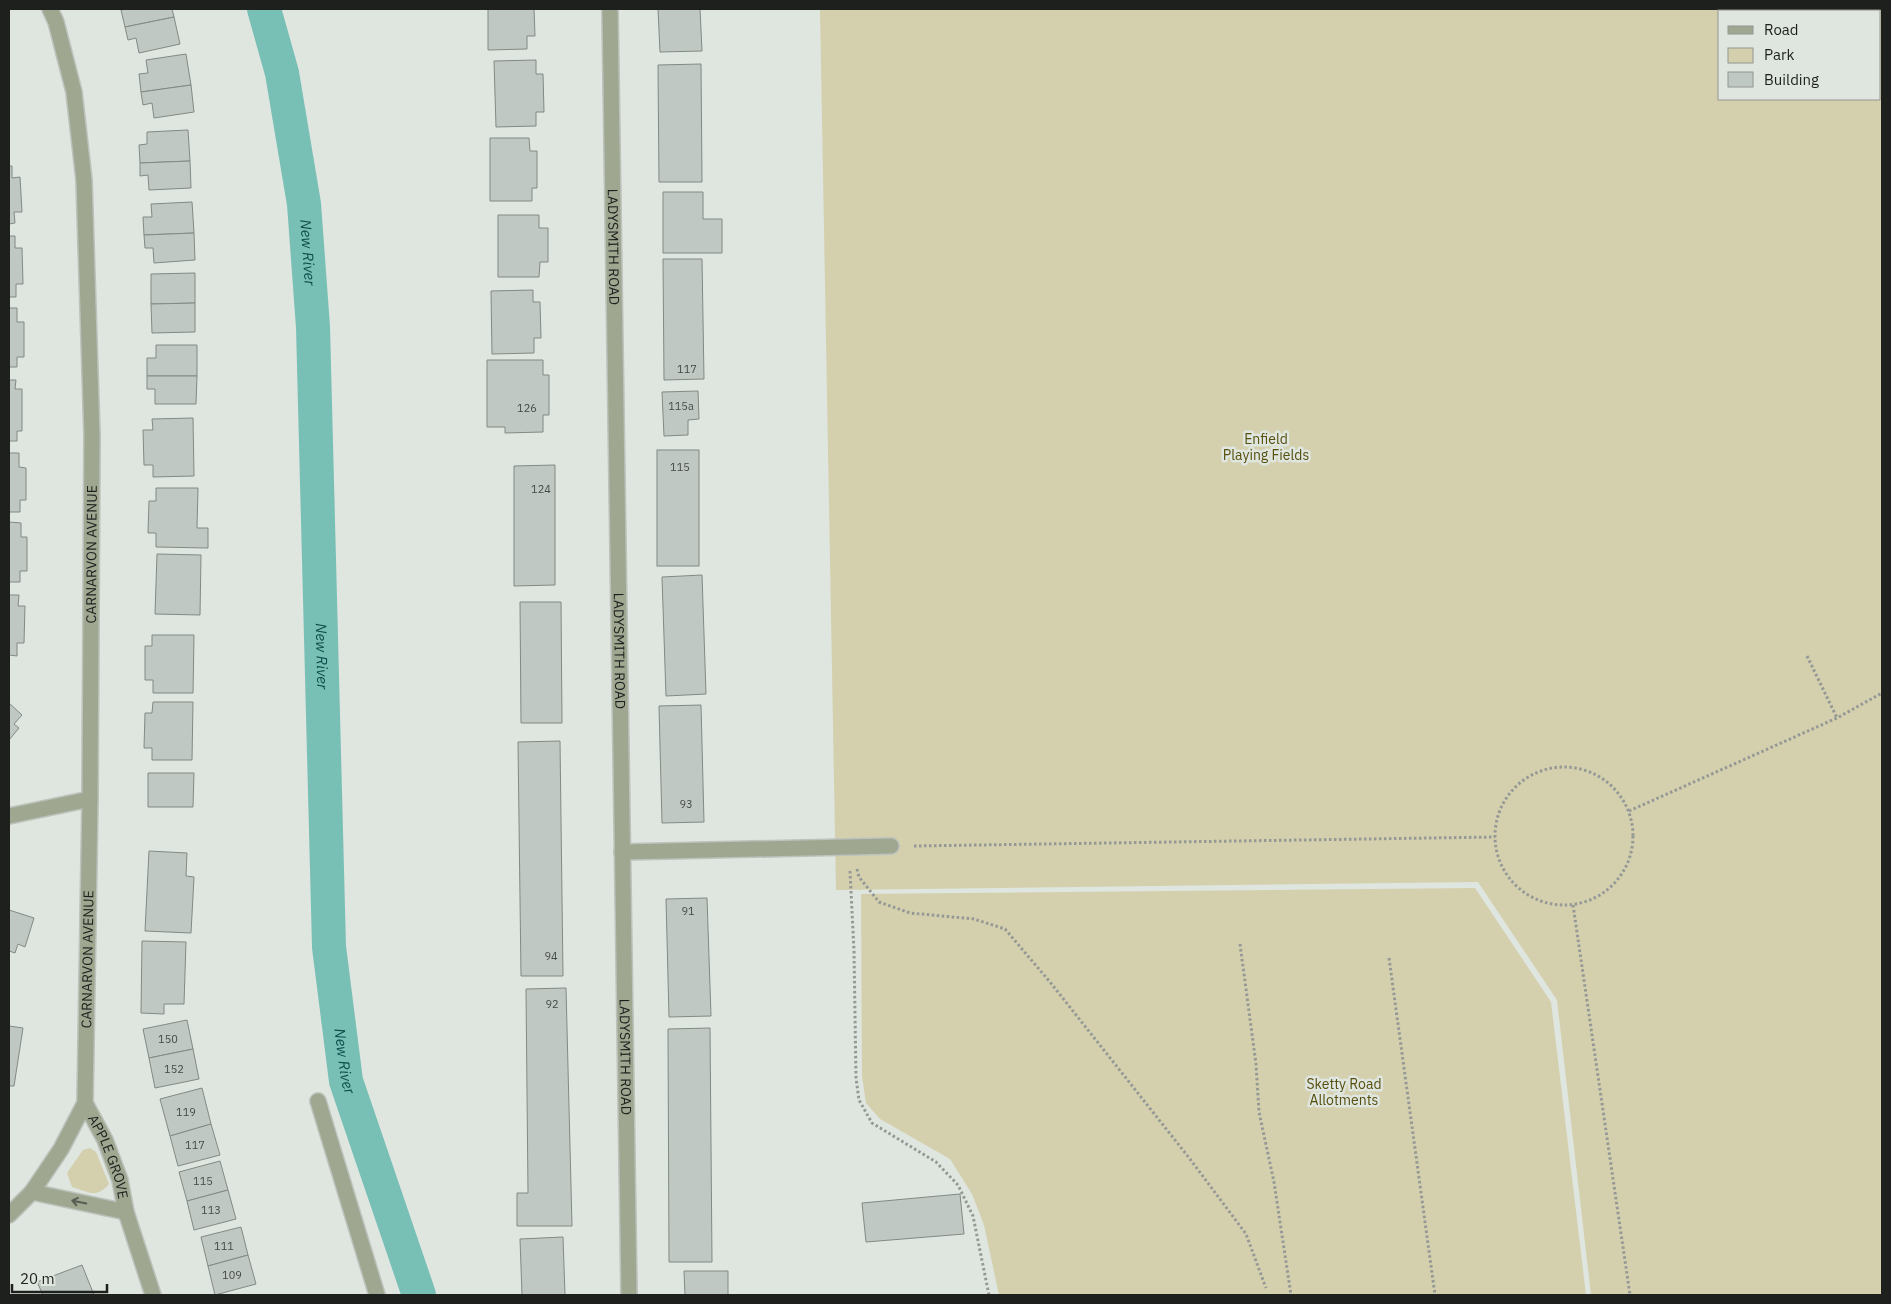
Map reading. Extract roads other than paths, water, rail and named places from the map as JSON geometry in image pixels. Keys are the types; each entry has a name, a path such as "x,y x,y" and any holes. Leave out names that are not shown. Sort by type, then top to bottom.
{"street":[{"name":"CARNARVON AVENUE","path":"50,9 56,22 74,92 84,180 92,436 90,799 85,1104"},
{"name":"LADYSMITH ROAD","path":"610,9 629,1295"},
{"path":"9,816 90,799"},
{"path":"622,852 891,846"},
{"path":"318,1102 378,1295"},
{"path":"9,1214 32,1192 61,1149 85,1104"},
{"name":"APPLE GROVE","path":"85,1104 105,1140 120,1180 126,1212 153,1295"},
{"name":"APPLE GROVE","path":"32,1192 126,1212"}],"waterway":[{"name":"New River","path":"264,9 282,73 304,204 313,327 329,947 346,1081 419,1295"}],"park label":[{"name":"Enfield Playing Fields","path":"1266,448"},
{"name":"Sketty Road Allotments","path":"1344,1092"}]}
